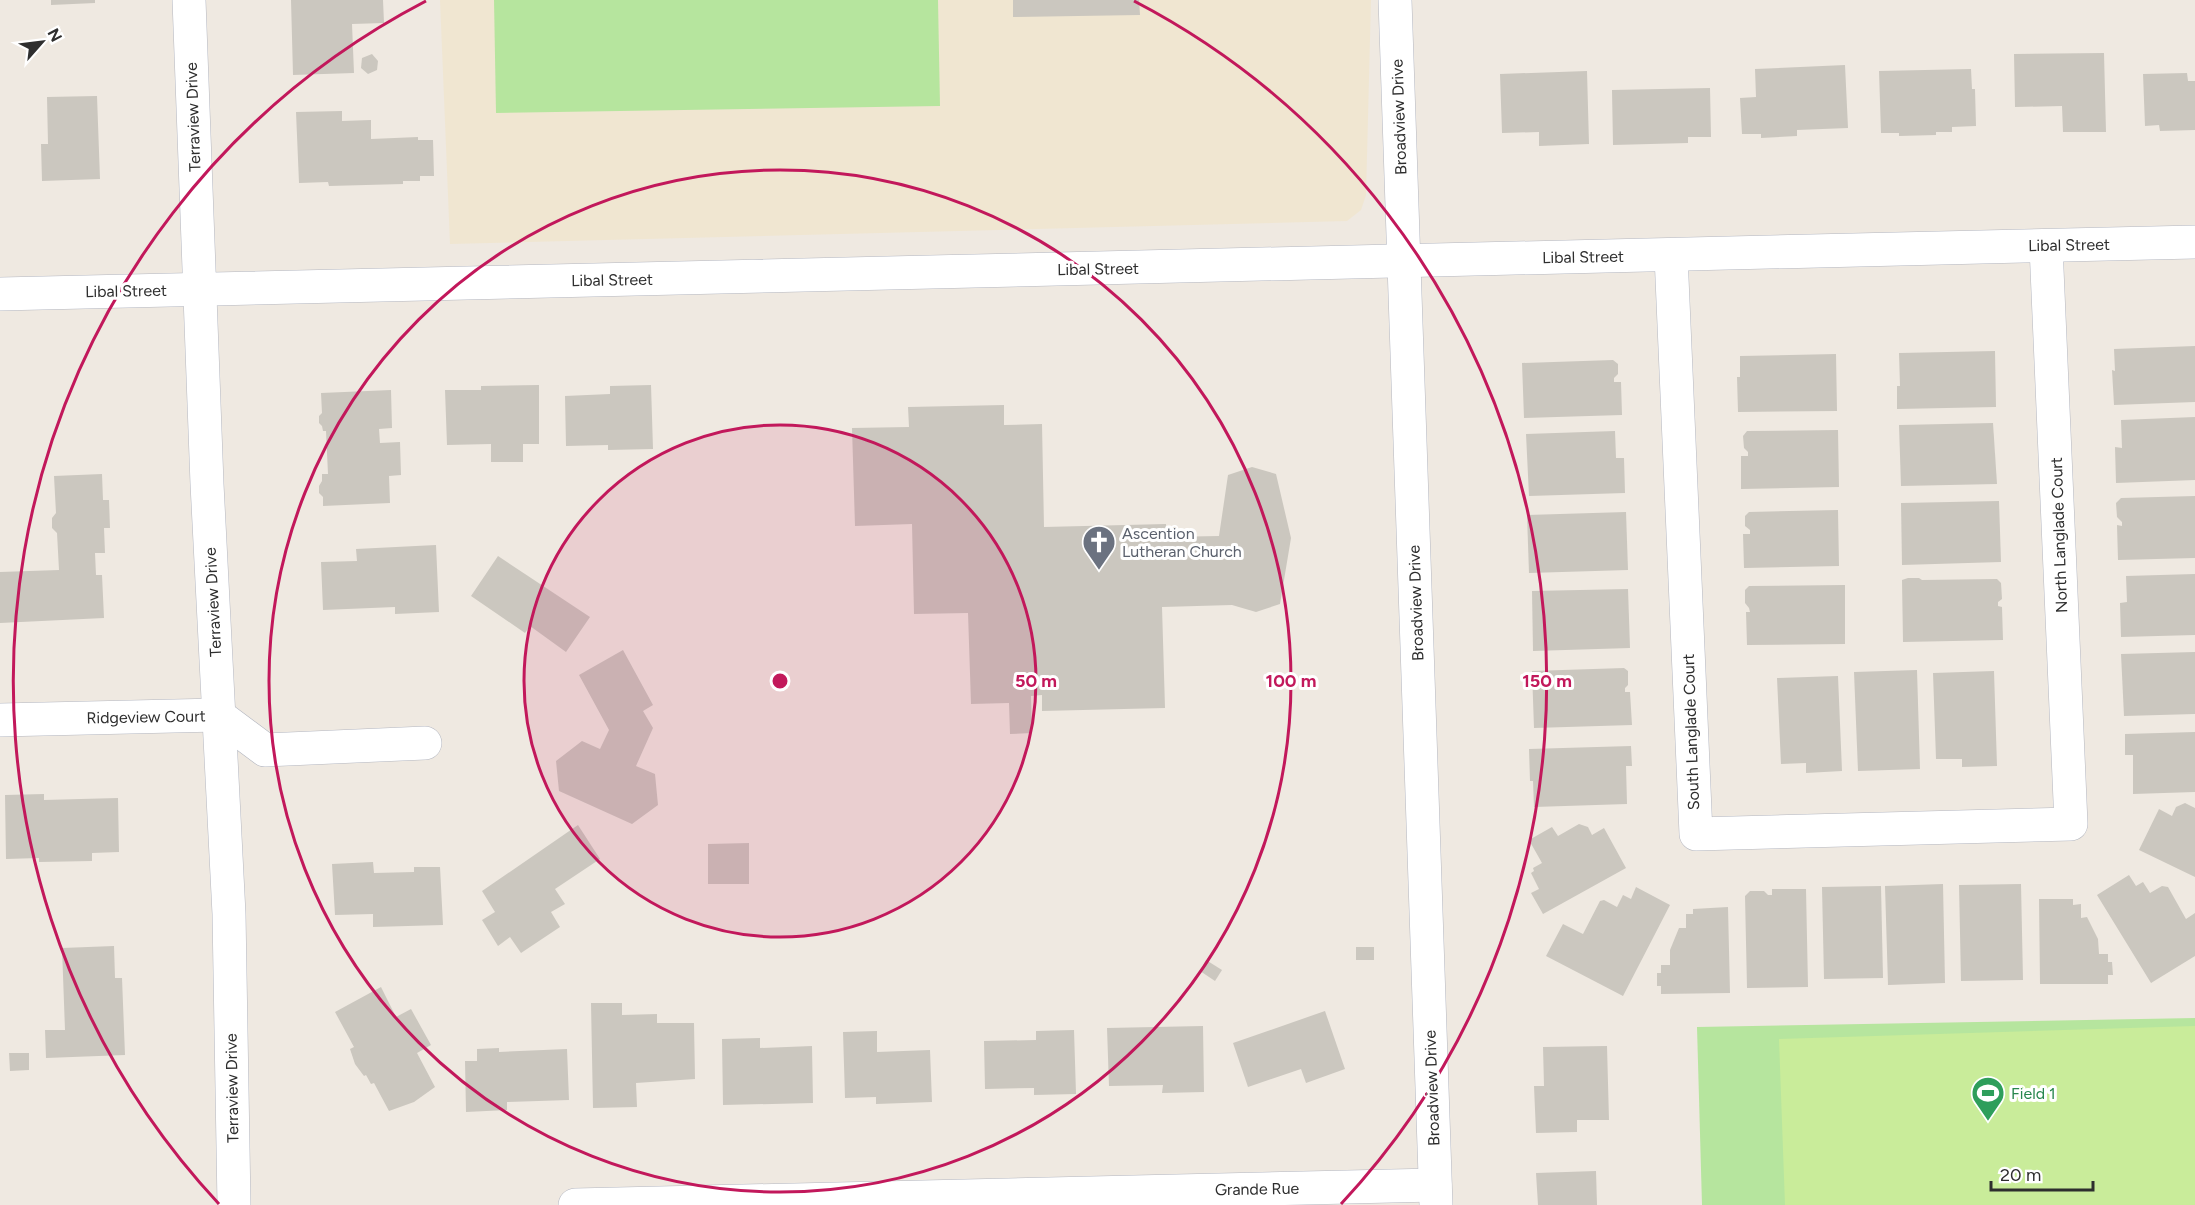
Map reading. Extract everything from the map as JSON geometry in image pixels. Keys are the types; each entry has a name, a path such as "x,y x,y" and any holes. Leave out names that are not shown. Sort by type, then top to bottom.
{"street":[{"name":"Terraview Drive","path":"189,0 207,484 229,914 234,1205"},
{"name":"Broadview Drive","path":"1395,0 1436,1195"},
{"name":"Libal Street","path":"0,294 2195,242"},
{"name":"North Langlade Court","path":"2046,246 2071,824"},
{"name":"South Langlade Court","path":"1671,255 1696,834 2071,824"},
{"name":"Ridgeview Court","path":"0,720 218,715 265,750 425,743"},
{"name":"Grande Rue","path":"575,1205 1436,1195"}],"shaded area":[{"path":"440,0 1371,0 1366,195 1361,210 1347,221 450,244"}],"green space":[{"path":"494,0 938,0 940,106 496,113"},
{"name":"Field 1","path":"2195,1018 2195,1205 1702,1205 1697,1027"},
{"name":"Field 1","path":"2195,1026 2195,1205 1785,1205 1779,1039"}],"building":[{"path":"51,0 95,0 95,3 51,5"},
{"path":"291,0 383,0 384,23 352,24 354,73 293,75"},
{"path":"1013,0 1139,0 1140,15 1013,17"},
{"path":"2104,53 2106,132 2063,132 2062,106 2015,107 2014,54"},
{"path":"372,54 378,61 377,70 368,74 361,68 362,58"},
{"path":"1845,65 1848,128 1797,130 1797,136 1761,138 1761,134 1742,134 1740,98 1756,97 1755,69"},
{"path":"1971,69 1972,89 1975,89 1976,126 1952,127 1952,132 1936,132 1936,135 1899,136 1899,133 1881,133 1879,71"},
{"path":"1587,71 1589,144 1539,146 1539,132 1502,133 1500,74"},
{"path":"2187,73 2188,81 2195,81 2195,130 2160,131 2159,125 2145,126 2143,74"},
{"path":"1710,88 1711,137 1688,137 1688,143 1613,145 1612,90"},
{"path":"97,96 100,179 42,181 41,144 48,144 47,97"},
{"path":"342,111 342,121 371,120 371,139 418,137 418,140 433,140 434,176 420,176 420,181 403,181 403,184 329,186 328,182 299,183 296,112"},
{"path":"2195,346 2195,402 2114,405 2112,370 2115,371 2114,349"},
{"path":"1995,351 1996,407 1897,409 1897,386 1900,386 1899,353"},
{"path":"1836,354 1837,411 1738,412 1737,377 1740,377 1740,356"},
{"path":"1613,360 1618,364 1618,374 1614,382 1621,382 1622,415 1524,418 1522,363"},
{"path":"539,385 539,444 523,444 523,462 491,462 491,444 447,445 445,390 481,390 481,386"},
{"path":"651,385 653,449 608,450 608,445 566,446 565,396 610,394 610,386"},
{"path":"391,390 392,428 379,429 380,443 400,442 401,475 389,476 390,503 323,506 319,486 322,474 328,474 326,431 323,431 319,423 319,416 322,413 321,393"},
{"name":"Ascention Lutheran Church","path":"1004,405 1004,425 1042,424 1044,527 1166,524 1166,537 1219,536 1228,475 1252,467 1276,474 1291,538 1280,604 1256,612 1232,605 1162,607 1165,708 1042,711 1042,695 1031,696 1032,733 1010,734 1009,703 971,704 968,613 914,614 912,524 855,526 852,428 909,427 908,407"},
{"path":"2195,417 2195,480 2116,483 2115,447 2122,448 2121,420"},
{"path":"1993,423 1997,484 1901,486 1899,425"},
{"path":"1838,430 1839,487 1741,489 1741,456 1748,456 1744,448 1743,436 1747,431"},
{"path":"1615,431 1616,458 1624,458 1625,493 1529,496 1526,434"},
{"path":"102,474 103,500 109,500 110,528 104,528 105,553 95,553 96,575 102,575 104,618 0,623 0,572 59,570 57,533 52,528 52,518 56,513 54,476"},
{"path":"2195,496 2195,558 2118,560 2117,525 2122,526 2122,522 2117,517 2116,503 2121,498"},
{"path":"1999,501 2001,562 1902,565 1901,503"},
{"path":"1838,510 1839,566 1744,568 1743,534 1750,534 1750,530 1745,526 1745,516 1749,512"},
{"path":"1626,512 1628,570 1529,573 1527,515"},
{"path":"436,545 439,612 395,614 395,607 323,610 321,562 357,561 356,549"},
{"path":"498,556 590,617 566,652 530,626 525,633 471,596"},
{"path":"2195,574 2195,635 2121,637 2120,603 2127,602 2126,576"},
{"path":"1908,578 1922,580 1997,579 2001,583 2002,599 1998,602 1998,606 2002,607 2003,640 1903,642 1902,580"},
{"path":"1845,585 1845,644 1747,645 1746,612 1750,612 1745,603 1745,590 1749,586"},
{"path":"1628,589 1630,648 1533,651 1532,591"},
{"path":"623,650 653,705 643,711 653,728 636,766 655,774 658,805 632,824 559,791 556,761 582,741 600,749 609,730 579,675"},
{"path":"2195,652 2195,714 2124,716 2121,654"},
{"path":"1624,668 1628,671 1628,685 1625,692 1630,692 1632,725 1534,728 1532,671"},
{"path":"1917,670 1920,769 1858,771 1854,672"},
{"path":"1994,671 1997,766 1962,767 1962,759 1936,759 1933,673"},
{"path":"1838,676 1842,771 1806,773 1806,763 1781,764 1777,678"},
{"path":"2195,732 2195,792 2133,794 2133,755 2125,755 2125,734"},
{"path":"1631,746 1632,766 1626,766 1627,804 1534,807 1529,749"},
{"path":"44,794 44,800 118,798 119,852 92,853 92,861 39,862 39,858 6,859 5,795"},
{"path":"2185,803 2195,808 2195,877 2139,850 2159,809 2172,816 2176,807"},
{"path":"1579,824 1588,827 1592,835 1604,828 1626,868 1543,914 1531,893 1539,889 1531,873 1534,871 1533,868 1542,863 1529,840 1552,827 1558,836"},
{"path":"578,825 600,859 555,889 565,904 551,912 560,927 521,953 510,937 498,946 482,920 495,912 482,891"},
{"path":"749,843 749,884 708,884 708,844"},
{"path":"373,862 374,873 414,872 414,867 440,867 443,925 373,927 373,914 335,915 332,864"},
{"path":"2129,875 2136,886 2143,882 2150,893 2162,886 2168,887 2186,919 2195,913 2195,956 2151,983 2097,895"},
{"path":"1943,884 1945,983 1888,985 1885,886"},
{"path":"2021,884 2023,980 1961,981 1959,885"},
{"path":"1881,886 1883,978 1824,979 1822,887"},
{"path":"1636,887 1670,905 1623,996 1546,956 1563,924 1583,934 1600,901 1604,900 1617,907 1623,895 1631,899"},
{"path":"1772,889 1806,889 1808,987 1747,988 1745,896 1750,891 1764,891 1772,895"},
{"path":"2039,899 2073,899 2073,905 2081,904 2081,918 2087,917 2098,939 2099,954 2108,954 2108,962 2112,962 2113,975 2108,975 2108,984 2040,984"},
{"path":"1728,907 1730,993 1661,994 1661,986 1657,986 1657,973 1661,973 1661,965 1670,965 1670,950 1679,928 1686,928 1686,914 1693,914 1693,909"},
{"path":"114,946 115,978 122,978 125,1055 46,1058 45,1030 65,1030 62,948"},
{"path":"1356,947 1374,947 1374,960 1356,960"},
{"path":"1206,960 1222,970 1215,981 1200,971"},
{"path":"381,987 396,1017 411,1009 431,1045 417,1053 435,1087 414,1102 389,1111 374,1083 371,1084 355,1064 350,1049 354,1047 335,1012"},
{"path":"591,1003 622,1003 622,1015 657,1014 657,1023 694,1023 695,1079 636,1083 637,1107 593,1108"},
{"path":"1325,1011 1345,1069 1306,1083 1301,1069 1248,1087 1233,1043"},
{"path":"1203,1026 1204,1092 1162,1093 1163,1085 1109,1086 1107,1028"},
{"path":"1074,1030 1076,1094 1034,1095 1034,1088 985,1089 984,1041 1036,1040 1036,1031"},
{"path":"877,1031 877,1052 930,1050 932,1102 876,1104 876,1097 845,1098 843,1032"},
{"path":"760,1038 760,1048 812,1046 813,1103 723,1105 722,1039"},
{"path":"1607,1046 1609,1120 1577,1120 1577,1132 1536,1133 1534,1086 1544,1086 1543,1047"},
{"path":"499,1048 499,1052 567,1049 569,1100 507,1102 507,1110 466,1112 465,1061 477,1061 477,1049"},
{"path":"9,1053 29,1053 29,1070 10,1071"},
{"path":"1596,1171 1597,1205 1538,1205 1536,1173"}],"place":[{"name":"Ascention Lutheran Church","path":"1099,571"},
{"name":"Field 1","path":"1988,1122"}]}
